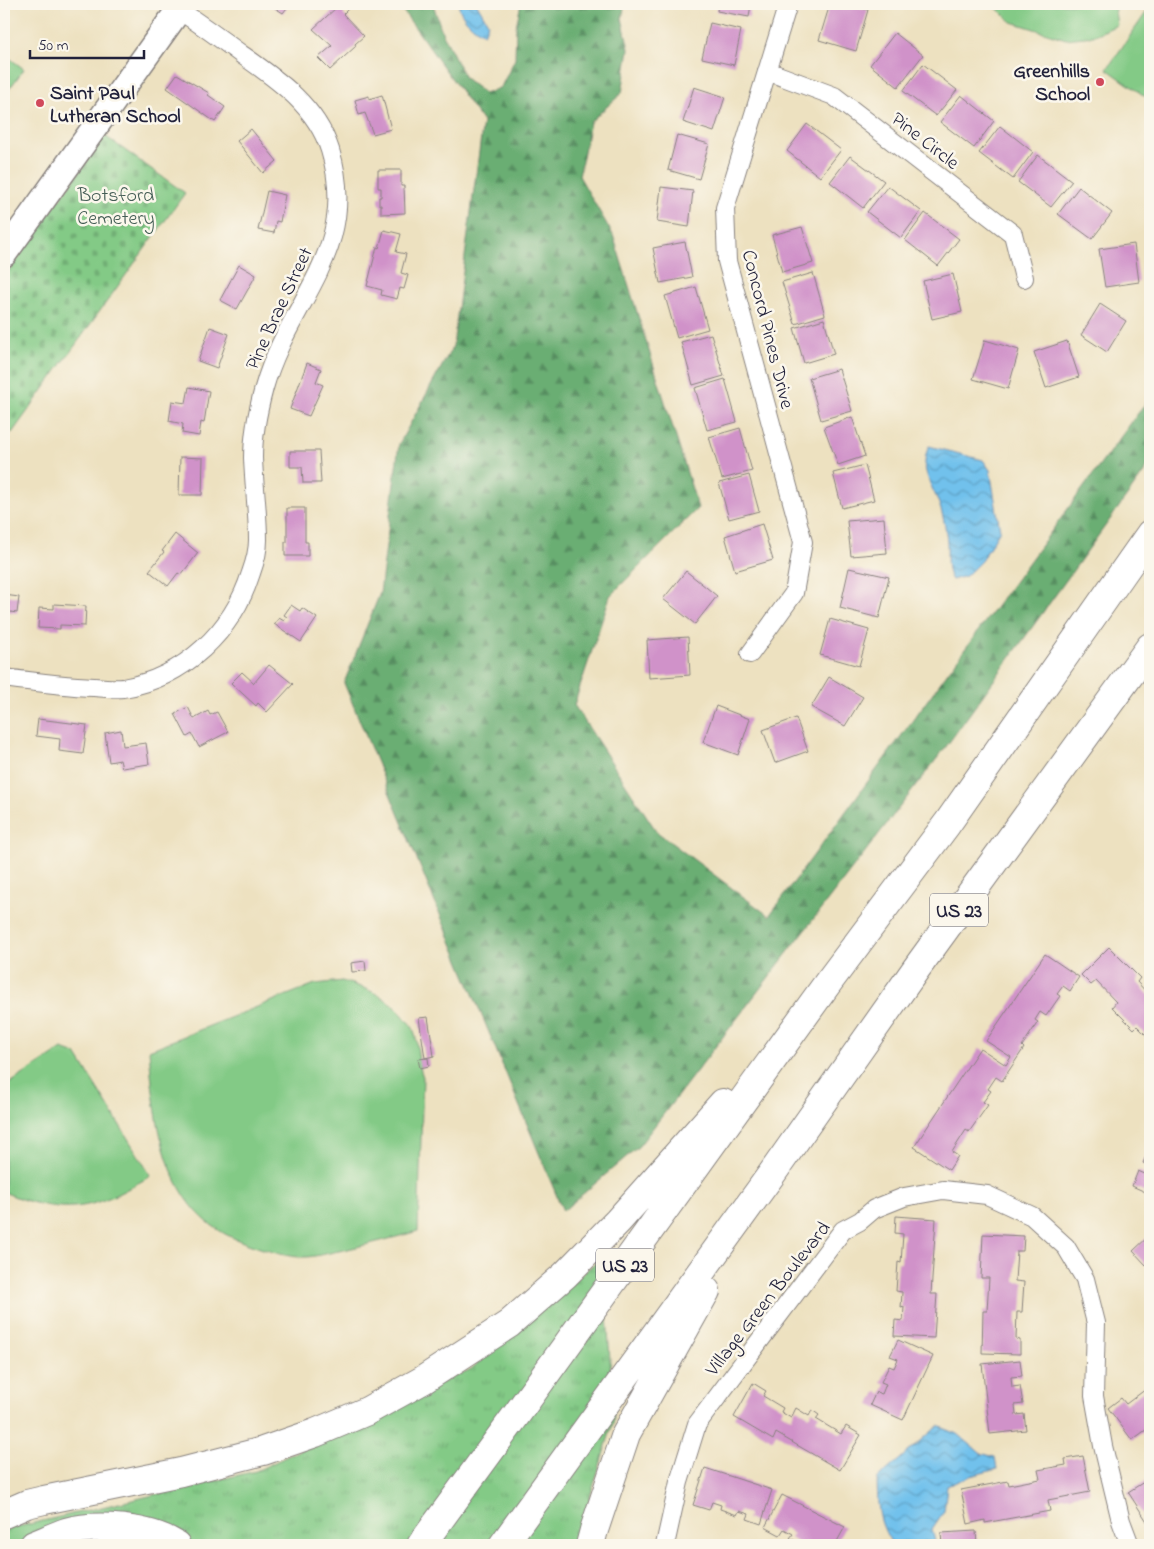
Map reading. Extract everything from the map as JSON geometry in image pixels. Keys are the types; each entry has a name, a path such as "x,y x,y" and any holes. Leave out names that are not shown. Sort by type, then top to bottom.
{"highway":[{"name":"US 23","path":"421,1545 827,984 947,824 1150,534"},
{"name":"US 23","path":"503,1545 771,1175 910,977 1150,647"},
{"path":"4,1514 27,1504 181,1472 263,1452 367,1411 438,1370 508,1324 565,1275 618,1221 827,984"},
{"path":"590,1545 626,1434 771,1175"},
{"path":"34,1545 68,1532 104,1527 143,1532 176,1545"}],"street":[{"name":"Concord Pines Drive","path":"750,654 794,593 803,542 727,261 725,208 788,4"},
{"path":"4,254 181,7"},
{"name":"Pine Brae Street","path":"4,678 81,687 120,688 144,683 166,675 190,660 213,640 225,626 236,610 248,584 254,562 258,542 253,456 260,404 264,388 281,344 322,268 331,244 337,220 336,176 330,150 321,128 310,110 274,77 181,7"},
{"name":"Pine Circle","path":"768,71 834,96 1013,234 1024,278"},
{"name":"Village Green Boulevard","path":"665,1545 679,1482 696,1424 843,1230 860,1221 874,1209 904,1197 943,1190 987,1195 1032,1216 1066,1246 1085,1279 1096,1323 1094,1396 1103,1446 1121,1521 1130,1545"}],"green space":[{"path":"398,4 433,4 442,32 465,78 485,94 501,87 515,59 516,26 521,4 625,4 622,18 629,49 622,93 590,122 579,176 613,235 698,508 610,596 574,705 657,832 769,916 1150,397 1150,464 945,748 639,1146 563,1211 344,683 380,593 399,444 453,346 483,122"},
{"path":"992,4 1114,4 1117,25 1093,36 1066,39 1012,22"},
{"path":"1150,7 1150,100 1107,69"},
{"path":"4,54 24,69 4,96"},
{"name":"Botsford Cemetery","path":"105,136 185,193 12,433 4,427 4,277"},
{"path":"342,981 369,990 392,1004 410,1024 417,1042 423,1077 418,1231 316,1256 300,1257 272,1252 221,1232 198,1213 183,1194 172,1172 158,1123 149,1050 315,984"},
{"path":"62,1049 76,1054 151,1176 105,1200 75,1207 38,1204 4,1192 4,1087"},
{"path":"603,1256 614,1420 575,1545 4,1545 4,1530 256,1471 471,1369"}],"water":[{"path":"458,4 477,4 488,23 484,34 468,22"},
{"path":"929,446 983,460 990,470 1000,530 981,561 966,576 952,580 948,567 947,537 943,516 925,468 926,454"},
{"path":"938,1426 958,1434 980,1453 995,1457 997,1469 970,1476 947,1486 944,1511 932,1529 936,1545 893,1545 881,1521 878,1506 877,1479"}],"building":[{"path":"273,4 290,4 283,13 272,6"},
{"path":"338,4 352,5 343,14 364,36 330,70 318,58 332,46 313,29"},
{"path":"718,4 751,4 749,17 717,11"},
{"path":"830,4 848,4 868,10 856,51 819,40"},
{"path":"710,23 741,30 734,65 702,58"},
{"path":"895,33 923,55 898,87 870,65"},
{"path":"923,64 957,90 936,116 903,91"},
{"path":"177,74 209,93 208,95 225,107 215,122 167,88"},
{"path":"694,87 725,97 714,132 683,122"},
{"path":"382,95 391,129 373,134 365,113 359,115 355,100 369,96 369,99"},
{"path":"961,95 994,121 974,148 940,122"},
{"path":"807,124 841,150 820,177 787,151"},
{"path":"1000,126 1033,152 1013,179 979,153"},
{"path":"251,129 277,161 263,173 237,141"},
{"path":"677,135 709,144 699,179 668,170"},
{"path":"1038,155 1072,181 1051,207 1018,182"},
{"path":"850,156 884,181 863,208 830,182"},
{"path":"378,170 401,170 401,186 404,186 405,213 381,214 379,197 381,197 381,188 378,188"},
{"path":"888,186 921,211 901,238 867,212"},
{"path":"661,187 693,191 689,227 657,222"},
{"path":"1079,187 1112,213 1092,239 1058,214"},
{"path":"267,191 285,195 280,222 276,221 274,233 258,230"},
{"path":"925,213 959,239 938,266 905,240"},
{"path":"802,227 813,263 782,272 772,235"},
{"path":"384,230 401,234 396,252 406,254 401,273 408,275 404,289 400,288 397,299 381,295 382,290 367,286 377,247 379,248"},
{"path":"685,242 692,277 660,283 653,248"},
{"path":"1134,244 1139,282 1105,287 1099,249"},
{"path":"239,265 256,275 237,309 220,300"},
{"path":"813,273 825,315 795,324 782,282"},
{"path":"953,274 962,312 932,319 923,281"},
{"path":"696,287 708,329 677,338 665,296"},
{"path":"1100,304 1126,321 1107,352 1081,335"},
{"path":"824,319 834,354 804,363 794,328"},
{"path":"210,327 229,334 217,368 198,361"},
{"path":"711,334 724,376 693,385 681,342"},
{"path":"985,340 1019,350 1008,389 973,379"},
{"path":"1067,341 1079,377 1046,388 1034,352"},
{"path":"307,363 321,369 316,382 323,385 309,416 290,409"},
{"path":"839,369 852,411 821,420 809,378"},
{"path":"725,379 737,422 707,430 695,388"},
{"path":"189,387 209,391 204,423 201,422 199,436 182,433 183,424 169,421 172,401 186,403"},
{"path":"852,417 865,456 838,465 824,427"},
{"path":"740,428 752,471 722,479 709,437"},
{"path":"290,451 319,451 321,483 303,483 302,467 290,467"},
{"path":"180,457 203,458 202,495 179,495"},
{"path":"865,465 874,500 842,508 833,473"},
{"path":"749,475 759,511 729,519 719,483"},
{"path":"287,508 305,508 305,542 308,542 308,556 285,556"},
{"path":"884,518 887,553 851,556 847,521"},
{"path":"762,524 773,560 735,571 725,536"},
{"path":"175,534 198,553 181,575 178,573 168,586 149,571"},
{"path":"849,568 889,577 879,618 840,608"},
{"path":"686,571 717,596 695,624 663,599"},
{"path":"4,595 19,597 17,613 4,611"},
{"path":"54,604 86,606 85,626 60,625 60,629 38,628 39,608 54,609"},
{"path":"291,605 300,611 302,608 317,618 301,642 274,624 279,618 284,621 287,617 284,615"},
{"path":"830,619 869,630 859,666 820,655"},
{"path":"688,637 690,675 649,678 647,640"},
{"path":"269,665 293,684 267,712 258,703 256,706 231,683 242,672 254,683"},
{"path":"829,677 863,697 845,726 811,707"},
{"path":"716,706 750,719 738,755 703,742"},
{"path":"188,707 194,719 208,711 210,715 217,712 228,732 199,747 192,734 187,737 175,714"},
{"path":"796,718 808,751 775,763 763,730"},
{"path":"38,719 87,725 83,754 59,751 60,739 36,736"},
{"path":"121,730 123,746 146,743 149,764 122,768 120,760 109,762 105,733"},
{"path":"1109,947 1140,978 1137,982 1150,996 1150,1039 1137,1026 1134,1029 1112,1007 1116,1002 1096,981 1091,985 1081,975"},
{"path":"1045,954 1079,977 1070,991 1063,986 1057,994 1060,996 1046,1016 1040,1012 1035,1020 1038,1022 1022,1046 1024,1048 1002,1081 996,1077 988,1089 991,1091 983,1102 988,1105 969,1132 966,1130 952,1152 958,1156 949,1170 914,1147 980,1048 1006,1065 1011,1057 986,1041"},
{"path":"365,961 366,971 352,972 351,963"},
{"path":"428,1017 434,1056 425,1058 419,1018"},
{"path":"428,1058 429,1066 420,1068 418,1059"},
{"path":"1150,1147 1150,1194 1132,1186 1138,1171 1145,1174 1149,1166 1143,1163"},
{"path":"896,1216 936,1219 931,1294 937,1294 934,1338 894,1336 895,1320 903,1321 904,1307 901,1308 902,1292 896,1291 898,1262 901,1263 903,1234 895,1233"},
{"path":"983,1234 1024,1236 1023,1251 1017,1251 1015,1281 1024,1282 1022,1312 1017,1312 1016,1339 1020,1340 1020,1354 982,1353 983,1311 987,1311 989,1278 981,1278"},
{"path":"1150,1235 1150,1264 1149,1262 1146,1265 1133,1251"},
{"path":"898,1340 933,1356 903,1420 870,1405 876,1392 882,1394 886,1384 881,1382 889,1366 894,1368 898,1359 890,1356"},
{"path":"1020,1360 1022,1376 1011,1377 1012,1387 1020,1386 1023,1404 1015,1405 1016,1415 1024,1414 1026,1430 990,1434 982,1364"},
{"path":"753,1383 766,1391 763,1396 783,1408 781,1412 791,1418 796,1408 809,1416 812,1410 819,1415 816,1419 841,1434 846,1426 861,1435 840,1470 776,1433 773,1440 734,1417"},
{"path":"1150,1383 1150,1427 1132,1440 1108,1408 1121,1398 1126,1404 1146,1389 1145,1387"},
{"path":"1083,1456 1090,1492 1048,1500 1050,1511 985,1523 985,1520 968,1524 961,1490 1008,1481 1009,1485 1040,1479 1038,1470 1066,1465 1065,1459"},
{"path":"705,1468 772,1490 761,1524 747,1519 749,1514 739,1511 737,1515 720,1509 721,1505 712,1502 709,1510 693,1505"},
{"path":"1147,1480 1150,1484 1150,1526 1128,1492"},
{"path":"782,1495 845,1527 835,1545 812,1545 806,1542 803,1545 790,1538 793,1534 784,1529 780,1535 765,1527"},
{"path":"976,1531 977,1545 942,1545 941,1533"}],"place":[{"name":"Greenhills School","path":"1100,82"},
{"name":"Saint Paul Lutheran School","path":"40,103"}]}
